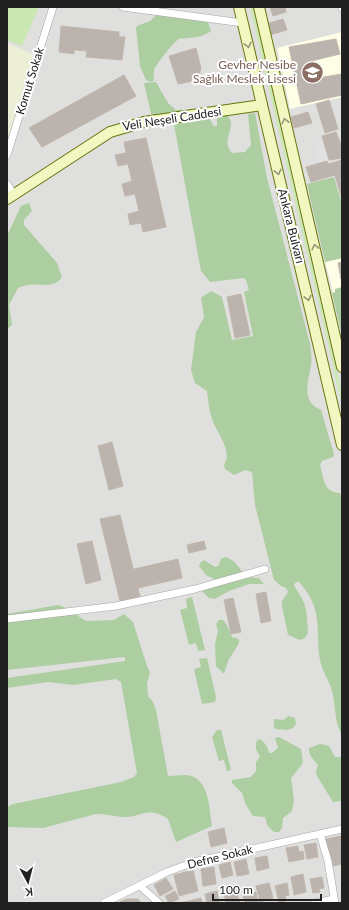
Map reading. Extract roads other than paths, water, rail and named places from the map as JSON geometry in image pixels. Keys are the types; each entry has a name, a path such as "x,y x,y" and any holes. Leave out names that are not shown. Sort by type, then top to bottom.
{"main road":[{"name":"Ankara Bulvarı","path":"240,7 342,445"},
{"name":"Ankara Bulvarı","path":"259,7 342,367"},
{"name":"Veli Neşeli Caddesi","path":"10,197 110,132 122,127 144,122 262,106"}],"street":[{"name":"Komut Sokak","path":"7,155 53,7"},
{"path":"123,7 243,24"},
{"path":"7,184 10,197"},
{"path":"7,619 116,606 195,589 264,569"},
{"name":"Defne Sokak","path":"104,903 167,872 210,857 342,829"},
{"path":"315,903 335,901 328,861 320,834"},
{"path":"140,886 159,903"}],"place":[{"name":"Gevher Nesibe Sağlık Meslek Lisesi","path":"312,72"}]}
